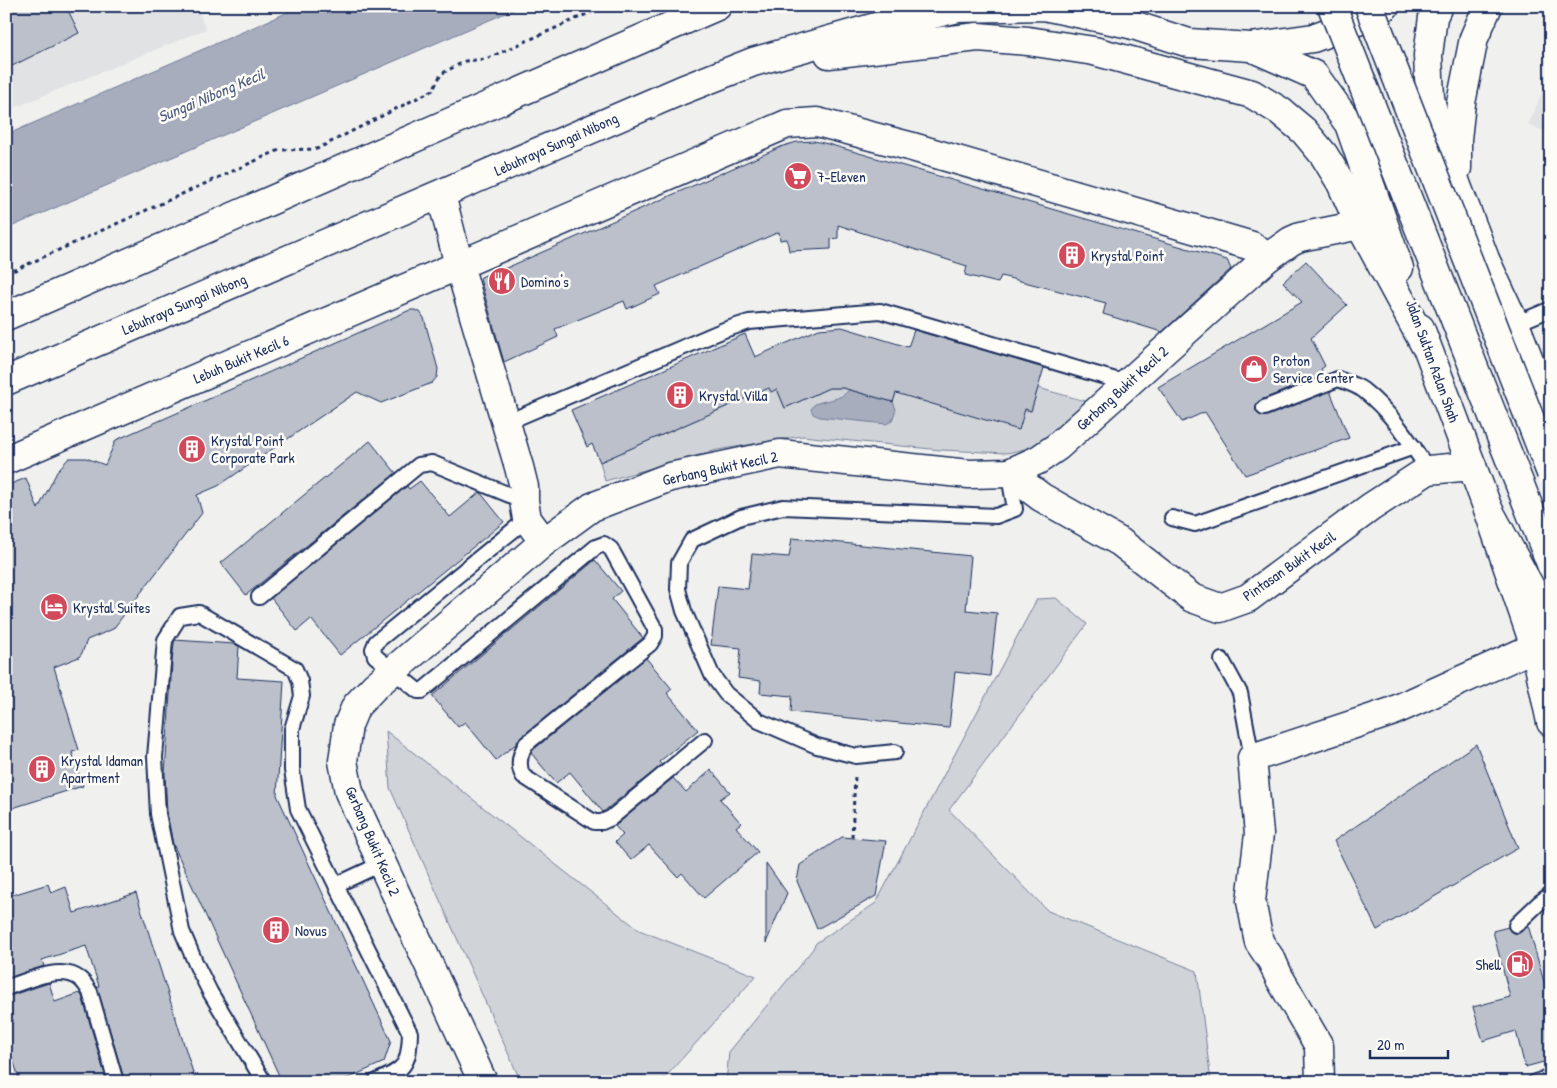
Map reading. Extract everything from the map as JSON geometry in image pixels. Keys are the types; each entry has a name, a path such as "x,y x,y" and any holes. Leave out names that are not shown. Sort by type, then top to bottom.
{"main road":[{"path":"6,316 717,6"},
{"name":"Lebuhraya Sungai Nibong","path":"6,380 682,90 753,62 876,27 958,8 1044,6 1130,24"},
{"path":"1100,6 1130,24 1189,43 1251,48 1313,38 1371,16 1385,6"},
{"path":"1332,6 1551,564"},
{"path":"1369,6 1551,473"},
{"path":"1438,6 1433,17 1428,55 1430,98 1436,125 1485,258 1515,324 1551,416"},
{"path":"1457,186 1457,139 1461,103 1474,38 1488,6"},
{"path":"753,62 978,37 1028,41 1094,51 1252,94 1280,111 1304,131 1324,155 1341,183 1360,225 1426,345"},
{"name":"Jalan Sultan Azlan Shah","path":"1251,48 1314,75 1350,124 1426,345 1488,509 1536,598 1543,644"},
{"name":"Lebuh Bukit Kecil 6","path":"6,460 787,124 817,122 909,146 1252,246 1267,258"},
{"path":"441,194 468,262 505,422 524,487 526,510 544,542"},
{"name":"Gerbang Bukit Kecil 2","path":"483,1082 349,792 343,761 348,725 356,706 375,686 544,542 592,507 670,477 780,454 969,474 1009,473 1038,460 1057,447 1267,258 1300,237 1360,225"},
{"name":"Pintasan Bukit Kecil","path":"1009,473 1041,497 1120,542 1192,598 1220,608 1248,598 1370,507 1428,470 1472,466"},
{"path":"1320,1082 1319,1046 1278,978 1272,961 1259,942 1251,901 1259,834 1252,758 1391,712 1543,644 1551,722"}],"lane":[{"path":"1515,324 1551,309"},
{"path":"505,422 700,340 749,322 880,311 1126,384"},
{"path":"1264,408 1338,379 1362,389 1380,405 1414,447 1428,470"},
{"path":"1172,518 1195,524 1414,447"},
{"path":"259,598 419,465 432,463 526,510 376,642 373,649 375,656 418,691 422,691 596,547 604,544 611,549 655,629 655,636 650,644 526,744 521,752 519,769 523,776 594,822 602,822 611,818 705,740"},
{"path":"895,752 856,756 817,746 759,721 726,694 712,675 684,611 678,590 679,563 692,540 741,517 783,507 996,516 1015,509 1009,473"},
{"path":"264,1082 210,992 182,931 158,814 155,757 166,640 180,616 198,613 295,669 300,681 302,696 292,729 292,770 298,809 410,1033 409,1049 404,1066 394,1074 375,1082"},
{"path":"1222,660 1240,693 1252,758"},
{"path":"336,885 381,864"},
{"path":"1516,925 1551,894"},
{"path":"6,988 61,972 73,974 81,980 90,992 116,1082"},
{"path":"1535,1082 1551,1077"}],"path":[{"path":"6,274 279,150 317,149 433,90 441,74 465,61 486,59 605,6"},
{"path":"852,837 856,756"}],"shaded area":[{"path":"6,6 196,6 206,29 6,111"},
{"path":"1551,72 1551,134 1528,125"},
{"path":"760,365 771,391 777,389 785,408 829,388 843,388 893,402 898,385 1031,411 1038,388 1089,402 1044,440 1029,448 1007,453 941,450 802,436 717,450 605,481 600,462 758,393 749,370"},
{"path":"1056,598 1087,624 949,810 1048,911 1197,971 1211,1082 726,1082 729,1052 816,943 876,903 1037,599"},
{"path":"386,731 639,930 756,976 661,1082 521,1082 390,788"}],"water":[{"name":"Sungai Nibong Kecil","path":"302,6 522,6 6,229 6,135"},
{"path":"849,390 893,402 896,409 892,421 886,424 820,417 813,414 811,409 815,404 842,396"}],"building":[{"path":"6,6 66,6 79,33 6,69"},
{"name":"Krystal Point","path":"814,141 1227,260 1231,269 1162,332 1103,314 1106,303 1001,276 998,283 965,275 967,266 838,225 838,238 831,239 831,249 789,251 787,239 780,240 779,232 656,286 660,294 627,309 624,301 555,329 558,337 504,362 481,277 504,269 783,146 797,142"},
{"path":"1306,261 1347,305 1311,338 1325,366 1321,369 1324,375 1261,400 1257,403 1256,411 1259,415 1267,416 1330,391 1349,438 1245,475 1205,412 1182,422 1158,387 1302,302 1283,282"},
{"path":"410,310 420,312 424,318 438,369 437,377 432,383 381,403 357,392 218,486 197,495 202,513 113,629 87,640 79,657 54,667 79,750 72,752 83,786 6,810 6,486 26,478 38,509 58,470 69,458 86,458 105,465 116,440"},
{"name":"Krystal Villa","path":"842,327 908,347 914,330 1044,368 1031,411 1025,409 1019,430 896,393 893,402 843,388 829,388 785,408 777,389 771,392 769,388 600,462 592,444 587,447 571,410 745,334 755,357 819,329"},
{"path":"370,441 396,473 246,595 221,563"},
{"path":"420,481 450,517 480,492 504,522 340,655 311,619 297,631 271,598 407,486 409,489"},
{"path":"792,538 971,556 966,610 997,613 990,676 955,672 949,728 791,712 792,696 760,693 761,681 738,678 741,648 711,645 718,586 748,589 752,554 789,557"},
{"path":"595,560 621,591 612,599 643,638 521,737 517,743 496,760 465,722 458,727 432,696"},
{"name":"Novus","path":"175,640 234,644 239,646 237,678 284,681 277,795 391,1041 384,1062 340,1082 282,1082 173,844 167,813 165,774"},
{"path":"646,658 672,689 667,693 698,730 659,762 662,765 603,812 570,772 556,783 531,753"},
{"path":"1476,744 1518,848 1377,930 1334,841"},
{"path":"711,770 730,792 720,799 741,823 736,827 758,852 704,898 682,873 678,877 649,845 631,860 615,842 623,835 615,826 673,778 686,792"},
{"path":"842,837 886,841 876,896 817,929 797,881 800,865"},
{"path":"766,863 787,893 766,943"},
{"path":"48,884 51,893 66,887 74,913 136,893 196,1082 125,1082 86,946 42,960 44,966 6,979 6,897"},
{"name":"Shell","path":"1528,925 1551,1007 1551,1060 1525,1067 1516,1031 1483,1041 1473,1007 1510,997 1493,931 1508,927 1510,931 1518,934"},
{"path":"49,983 55,1002 80,993 82,996 107,1082 20,1082 6,1037 6,997"}],"place":[{"name":"7-Eleven","path":"798,176"},
{"name":"Krystal Point","path":"1072,255"},
{"name":"Domino's","path":"502,281"},
{"name":"Proton Service Center","path":"1254,369"},
{"name":"Krystal Villa","path":"680,395"},
{"name":"Krystal Point Corporate Park","path":"192,449"},
{"name":"Krystal Suites","path":"54,607"},
{"name":"Krystal Idaman Apartment","path":"42,769"},
{"name":"Novus","path":"276,930"},
{"name":"Shell","path":"1520,964"}]}
